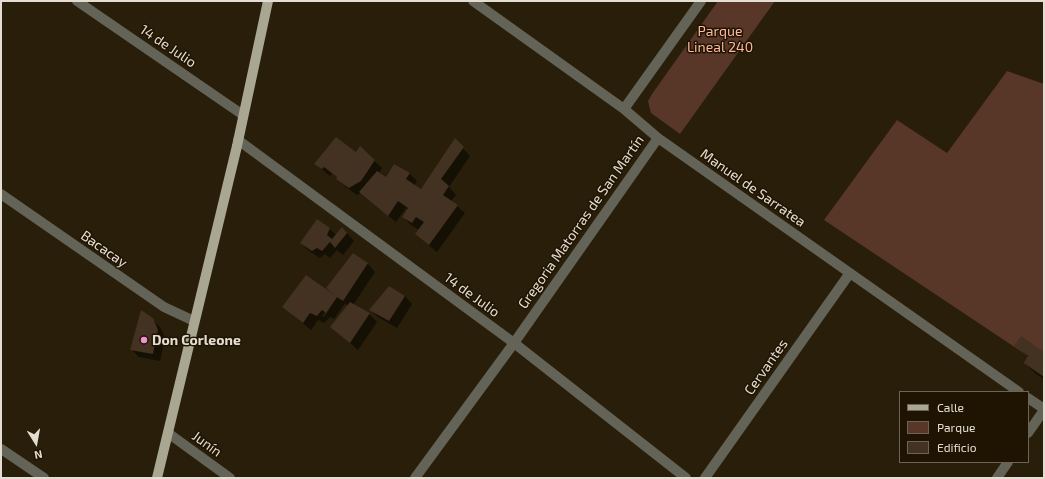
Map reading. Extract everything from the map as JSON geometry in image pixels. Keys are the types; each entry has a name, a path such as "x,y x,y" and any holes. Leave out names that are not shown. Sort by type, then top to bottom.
{"main road":[{"path":"158,478 238,140 268,1"}],"street":[{"name":"14 de Julio","path":"77,1 243,115"},
{"name":"Manuel de Sarratea","path":"474,1 624,109 658,138 1018,391"},
{"path":"624,109 702,1"},
{"name":"Gregoria Matorras de San Martín","path":"415,478 514,343 658,138"},
{"name":"14 de Julio","path":"238,140 514,343 686,478"},
{"name":"Bacacay","path":"1,194 164,307 194,322"},
{"name":"Cervantes","path":"705,478 850,273"},
{"path":"1029,399 1044,410 1029,432"},
{"name":"Junín","path":"168,433 230,478"},
{"path":"1,449 44,478"},
{"path":"997,478 1007,463"}],"green space":[{"name":"Parque Lineal 240","path":"718,1 775,1 680,134 651,113 648,101"},
{"path":"1007,71 1044,84 1044,377 1024,363 1028,356 824,220 897,120 947,153"}],"building":[{"path":"336,137 356,152 360,146 375,160 361,181 349,188 336,179 337,177 324,167 322,169 314,164"},
{"path":"455,138 464,147 441,179 449,186 443,195 458,205 429,245 415,234 424,222 416,217 412,223 402,217 408,208 398,201 388,216 359,192 377,171 386,177 394,164 410,173 406,179 421,189"},
{"path":"317,219 330,228 327,235 332,239 342,227 347,233 335,248 330,242 322,251 317,248 312,251 300,243"},
{"path":"353,253 368,263 343,301 337,297 326,313 322,310 317,316 310,313 303,323 282,307 306,275 333,294 326,288"},
{"path":"389,286 405,296 389,321 369,310"},
{"path":"350,302 370,313 350,343 330,327"},
{"name":"Don Corleone","path":"141,310 153,318 158,330 153,354 130,350"},
{"path":"1021,336 1044,352 1044,377 1024,363 1029,356 1014,346"}],"place":[{"name":"Don Corleone","path":"144,340"}]}
